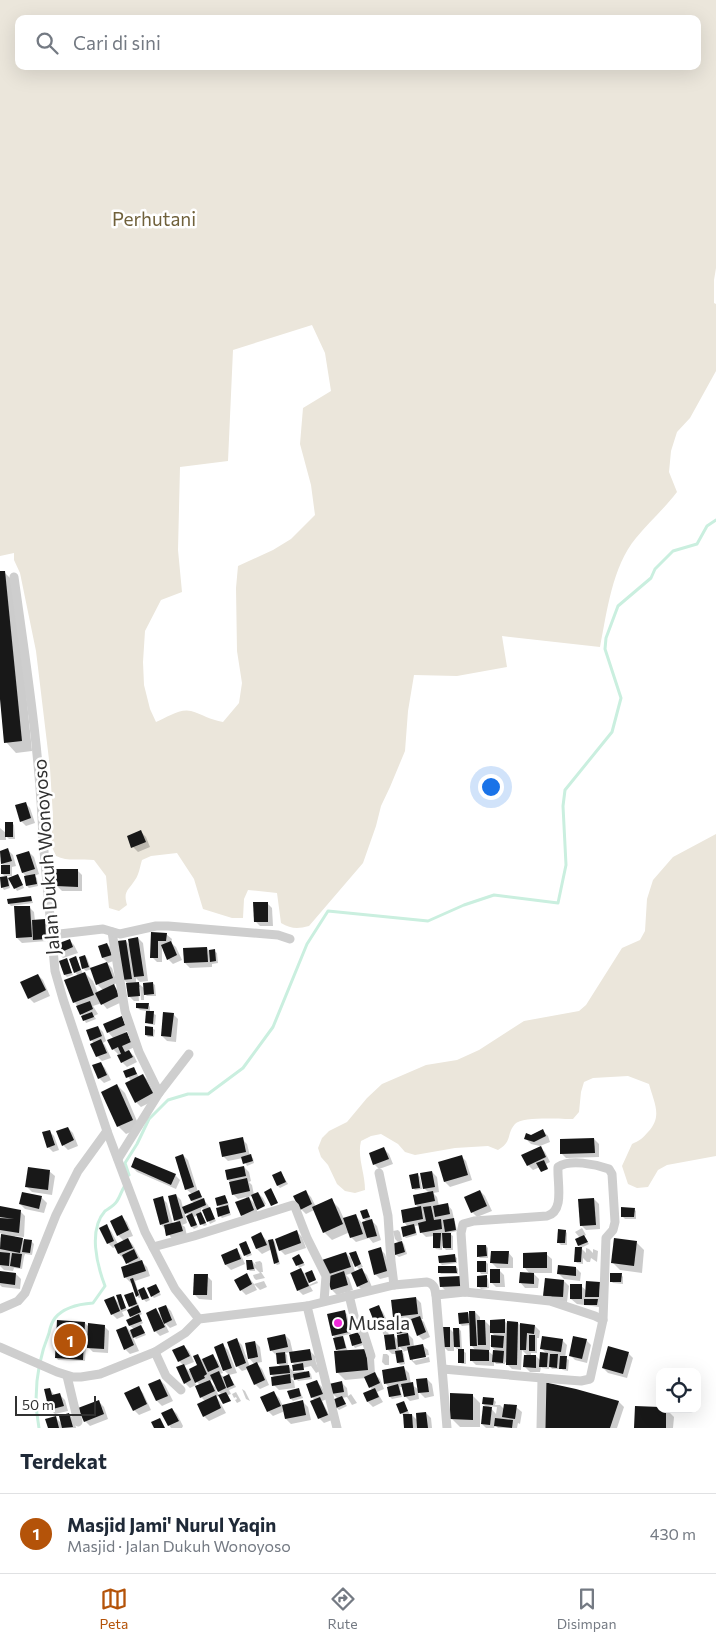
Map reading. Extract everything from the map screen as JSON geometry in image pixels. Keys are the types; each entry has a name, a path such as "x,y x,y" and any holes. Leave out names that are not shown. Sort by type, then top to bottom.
{"street":[{"name":"Jalan Dukuh Wonoyoso","path":"14,577 38,751 54,971 107,1131 133,1202 153,1247 175,1289 199,1319"},
{"path":"51,935 103,929 120,934 156,926 168,926 278,935 290,940"},
{"path":"112,932 125,1011 140,1052 159,1093"},
{"path":"118,1159 159,1093 189,1054"},
{"path":"0,1309 18,1301 25,1293 56,1215 78,1171 107,1131"},
{"path":"443,1368 542,1378 590,1380 603,1320 606,1238 613,1230 615,1222 612,1174 609,1169 594,1165 569,1163 558,1167 558,1208 553,1214 463,1224 460,1232 465,1292"},
{"path":"379,1173 388,1216 394,1285"},
{"path":"153,1247 293,1205 319,1266 324,1271 326,1282 324,1301"},
{"path":"0,1347 46,1368 77,1378 100,1374 155,1352 185,1333 199,1319 307,1306 394,1285 427,1282 435,1288 436,1295 447,1428"},
{"path":"436,1295 465,1292 550,1301 603,1320"},
{"path":"349,1295 355,1320 364,1334 371,1356"},
{"path":"307,1306 337,1428"},
{"path":"155,1352 166,1376 181,1390"},
{"path":"67,1376 78,1422"},
{"path":"541,1428 542,1378"}],"green space":[{"name":"Perhutani","path":"0,0 716,0 716,268 714,303 716,304 716,371 690,418 677,432 671,451 669,472 677,492 636,538 621,562 608,605 600,647 502,636 507,667 457,676 414,675 408,711 405,751 381,806 363,863 309,926 295,928 281,923 277,893 248,890 244,899 243,918 232,918 203,909 194,879 177,853 151,856 142,860 138,876 126,894 127,905 119,911 109,908 106,876 94,860 70,859 56,856 52,847 53,817 50,768 36,651 20,573 14,560 14,553 0,556","holes":["312,325 325,353 331,391 303,408 300,444 311,485 315,515 291,539 273,550 238,566 236,588 237,651 242,683 239,703 223,722 187,710 156,722 150,709 144,685 145,631 161,600 182,592 178,550 180,467 228,461 233,350"]},
{"path":"716,834 716,1156 667,1165 658,1170 648,1187 637,1188 628,1184 622,1166 632,1144 644,1136 653,1126 655,1120 655,1103 649,1084 628,1076 593,1078 584,1082 579,1112 573,1119 551,1118 519,1121 512,1128 506,1144 498,1150 488,1146 455,1148 415,1155 405,1152 398,1144 381,1134 371,1136 361,1141 360,1147 365,1190 355,1193 345,1191 337,1184 328,1165 321,1157 318,1148 322,1138 329,1131 347,1122 367,1098 382,1084 426,1065 457,1060 479,1050 524,1021 579,1011 586,1005 622,948 640,940 645,931 647,899 653,880 673,857"}],"building":[{"path":"0,571 5,571 22,741 4,743 0,699"},
{"path":"26,802 31,818 20,822 15,805"},
{"path":"5,822 13,822 13,837 5,837"},
{"path":"141,830 146,842 131,848 127,836"},
{"path":"8,848 12,861 1,864 0,851"},
{"path":"29,851 35,869 22,873 16,855"},
{"path":"1,865 10,865 10,874 1,874"},
{"path":"56,869 78,869 78,887 56,886"},
{"path":"18,874 23,885 14,889 8,878"},
{"path":"35,874 37,884 26,886 24,876"},
{"path":"7,876 9,886 1,888 0,877"},
{"path":"31,896 32,901 8,904 7,899"},
{"path":"253,902 268,902 268,922 254,922"},
{"path":"14,906 30,906 32,937 16,938"},
{"path":"45,919 46,939 33,940 32,920"},
{"path":"151,932 167,933 166,941 158,941 158,958 150,958"},
{"path":"138,937 144,976 134,977 128,939"},
{"path":"70,939 73,947 57,954 54,945"},
{"path":"126,940 132,979 122,980 117,941"},
{"path":"171,941 177,955 167,960 161,945"},
{"path":"107,943 112,955 102,958 98,946"},
{"path":"207,947 208,962 184,963 183,948"},
{"path":"215,949 216,961 210,962 209,950"},
{"path":"85,955 89,967 82,969 79,957"},
{"path":"76,956 81,970 74,973 69,959"},
{"path":"67,958 72,973 64,975 59,961"},
{"path":"107,962 113,978 96,985 90,968"},
{"path":"85,972 94,995 73,1003 64,980"},
{"path":"38,974 46,990 28,999 20,982"},
{"path":"139,982 140,996 128,997 126,983"},
{"path":"153,982 154,994 144,995 143,983"},
{"path":"114,984 119,996 101,1005 95,993"},
{"path":"90,1001 93,1009 80,1015 76,1006"},
{"path":"136,1003 149,1003 148,1009 136,1008"},
{"path":"146,1011 154,1011 153,1024 145,1023"},
{"path":"92,1012 94,1017 83,1021 81,1016"},
{"path":"163,1012 174,1013 171,1037 161,1036"},
{"path":"122,1016 125,1025 107,1033 103,1024"},
{"path":"98,1026 102,1036 90,1041 86,1030"},
{"path":"145,1026 153,1027 153,1036 145,1035"},
{"path":"127,1032 131,1042 122,1046 125,1052 129,1050 133,1057 121,1063 117,1055 121,1054 118,1047 112,1050 107,1040"},
{"path":"101,1039 107,1053 96,1057 90,1044"},
{"path":"101,1062 107,1075 98,1079 92,1065"},
{"path":"134,1067 137,1074 126,1078 123,1071"},
{"path":"143,1074 153,1093 135,1103 125,1083"},
{"path":"117,1084 133,1120 117,1127 101,1092"},
{"path":"68,1127 74,1140 62,1146 56,1131"},
{"path":"543,1129 546,1136 534,1142 524,1139 526,1133 531,1135"},
{"path":"50,1130 55,1145 47,1148 42,1132"},
{"path":"243,1137 246,1152 222,1157 219,1142"},
{"path":"594,1138 595,1153 560,1154 560,1139"},
{"path":"541,1146 546,1157 527,1166 521,1155"},
{"path":"384,1147 389,1159 373,1165 369,1153"},
{"path":"183,1154 194,1187 185,1190 175,1157"},
{"path":"251,1154 253,1161 243,1164 241,1157"},
{"path":"462,1155 468,1175 444,1182 438,1162"},
{"path":"135,1157 176,1174 171,1185 131,1167"},
{"path":"544,1160 548,1169 541,1172 536,1163"},
{"path":"244,1166 246,1176 227,1180 225,1170"},
{"path":"28,1167 50,1170 48,1190 25,1187"},
{"path":"281,1171 286,1182 277,1186 272,1175"},
{"path":"432,1171 435,1187 423,1189 420,1173"},
{"path":"418,1173 420,1188 412,1189 409,1175"},
{"path":"247,1178 250,1191 232,1195 229,1182"},
{"path":"271,1188 278,1203 271,1206 264,1192"},
{"path":"199,1190 202,1197 191,1201 188,1195"},
{"path":"306,1190 312,1204 300,1210 293,1196"},
{"path":"480,1190 487,1206 471,1213 464,1197"},
{"path":"433,1191 435,1201 415,1205 413,1195"},
{"path":"22,1192 42,1196 39,1209 19,1204"},
{"path":"258,1192 265,1206 257,1210 251,1195"},
{"path":"176,1194 183,1218 174,1221 168,1196"},
{"path":"225,1195 228,1203 217,1206 215,1198"},
{"path":"163,1196 169,1222 160,1225 153,1199"},
{"path":"249,1197 254,1210 241,1216 235,1202"},
{"path":"204,1198 206,1205 185,1214 182,1207"},
{"path":"332,1198 343,1224 323,1233 312,1207"},
{"path":"594,1198 596,1225 580,1226 578,1199"},
{"path":"448,1203 450,1214 435,1217 433,1206"},
{"path":"228,1205 230,1213 218,1217 216,1208"},
{"path":"0,1206 21,1210 19,1233 0,1230 0,1218 14,1219 0,1217"},
{"path":"421,1206 423,1219 403,1223 401,1210"},
{"path":"431,1206 434,1220 441,1219 442,1229 420,1233 418,1223 426,1221 423,1207"},
{"path":"210,1207 215,1219 207,1222 202,1210"},
{"path":"621,1207 635,1208 634,1217 621,1217"},
{"path":"367,1209 370,1217 363,1219 360,1211"},
{"path":"201,1212 206,1223 200,1225 196,1214"},
{"path":"192,1213 197,1225 191,1227 186,1216"},
{"path":"356,1214 363,1234 350,1238 343,1218"},
{"path":"122,1215 129,1230 117,1236 110,1221"},
{"path":"454,1218 456,1230 445,1232 443,1220"},
{"path":"372,1219 377,1236 367,1238 362,1222"},
{"path":"180,1221 183,1231 166,1236 164,1225"},
{"path":"107,1224 114,1241 107,1244 99,1228"},
{"path":"414,1224 416,1233 403,1237 401,1227"},
{"path":"558,1229 566,1230 565,1243 557,1243"},
{"path":"297,1230 301,1243 279,1251 275,1239"},
{"path":"261,1232 267,1245 256,1249 251,1237"},
{"path":"433,1233 441,1233 440,1248 433,1248"},
{"path":"442,1233 451,1233 451,1248 443,1248"},
{"path":"1,1234 23,1238 20,1253 0,1249"},
{"path":"584,1235 588,1242 578,1246 575,1239"},
{"path":"128,1238 133,1248 118,1254 114,1245"},
{"path":"614,1238 637,1241 634,1266 611,1263"},
{"path":"24,1239 32,1240 30,1253 22,1252"},
{"path":"273,1239 279,1262 274,1264 268,1240"},
{"path":"246,1241 251,1253 244,1256 239,1244"},
{"path":"402,1241 405,1252 395,1255 392,1244"},
{"path":"477,1245 486,1245 487,1256 477,1257"},
{"path":"381,1247 387,1271 374,1275 368,1251"},
{"path":"575,1247 582,1247 581,1262 574,1262"},
{"path":"237,1248 241,1259 225,1265 221,1255"},
{"path":"134,1249 138,1258 126,1264 122,1255"},
{"path":"356,1251 361,1264 355,1267 349,1253"},
{"path":"491,1251 509,1251 508,1264 490,1263"},
{"path":"0,1252 10,1253 9,1266 0,1265"},
{"path":"346,1252 351,1267 326,1275 322,1260"},
{"path":"547,1252 547,1268 523,1268 523,1253"},
{"path":"12,1253 22,1254 20,1268 10,1266"},
{"path":"299,1254 304,1263 296,1266 292,1258"},
{"path":"455,1254 456,1262 439,1263 438,1256"},
{"path":"142,1260 146,1271 124,1278 121,1267"},
{"path":"246,1260 252,1260 254,1269 247,1270"},
{"path":"477,1261 486,1261 486,1272 477,1272"},
{"path":"558,1265 576,1267 576,1276 557,1274"},
{"path":"438,1266 456,1266 457,1273 438,1273"},
{"path":"301,1268 309,1286 297,1291 290,1273"},
{"path":"362,1268 368,1282 357,1287 351,1273"},
{"path":"490,1269 500,1269 500,1283 490,1283"},
{"path":"312,1270 316,1280 309,1283 305,1273"},
{"path":"0,1271 16,1273 15,1285 0,1283"},
{"path":"344,1271 348,1285 331,1290 327,1277"},
{"path":"520,1272 534,1273 534,1284 519,1283"},
{"path":"247,1273 252,1284 240,1291 234,1280"},
{"path":"610,1273 622,1273 621,1282 610,1282"},
{"path":"194,1274 208,1274 207,1295 193,1295"},
{"path":"487,1275 487,1287 477,1287 477,1276"},
{"path":"461,1276 462,1286 440,1287 439,1277"},
{"path":"133,1278 139,1295 136,1297 130,1279"},
{"path":"545,1278 564,1280 563,1297 543,1296"},
{"path":"586,1281 600,1282 599,1297 585,1297"},
{"path":"156,1284 160,1292 151,1297 147,1288"},
{"path":"570,1284 582,1284 582,1299 570,1299"},
{"path":"144,1287 149,1298 142,1300 138,1290"},
{"path":"133,1292 137,1304 129,1307 124,1295"},
{"path":"121,1294 126,1308 121,1310 116,1295"},
{"path":"114,1296 120,1311 111,1315 104,1300"},
{"path":"416,1297 418,1314 393,1317 391,1300"},
{"path":"584,1299 598,1299 597,1305 584,1305"},
{"path":"138,1305 141,1312 130,1317 127,1310"},
{"path":"166,1305 172,1320 164,1324 158,1308"},
{"path":"379,1305 385,1320 375,1324 369,1309"},
{"path":"156,1308 165,1327 154,1332 146,1313"},
{"name":"Musala","path":"345,1310 349,1332 332,1336 327,1314"},
{"path":"469,1311 475,1311 477,1346 470,1346"},
{"path":"468,1312 469,1323 459,1324 458,1313"},
{"path":"139,1314 142,1321 129,1326 126,1320"},
{"path":"420,1316 426,1332 417,1336 411,1319"},
{"path":"505,1319 505,1333 490,1333 490,1320"},
{"path":"57,1320 85,1322 83,1360 55,1358"},
{"path":"477,1320 485,1320 486,1345 478,1345"},
{"path":"404,1321 406,1332 397,1334 395,1323"},
{"path":"507,1321 518,1322 517,1365 506,1365"},
{"path":"88,1323 105,1325 104,1349 87,1348"},
{"path":"520,1323 535,1325 534,1334 527,1333 526,1350 520,1350"},
{"path":"141,1325 145,1333 133,1338 130,1330"},
{"path":"126,1326 134,1345 124,1350 116,1330"},
{"path":"441,1327 450,1327 450,1347 441,1347"},
{"path":"453,1328 459,1328 460,1347 454,1347"},
{"path":"359,1332 362,1343 352,1346 349,1335"},
{"path":"408,1333 410,1345 398,1347 397,1335"},
{"path":"285,1334 288,1347 270,1351 267,1338"},
{"path":"394,1334 396,1349 386,1350 384,1335"},
{"path":"491,1335 504,1336 503,1348 491,1347"},
{"path":"529,1335 535,1335 535,1351 529,1351"},
{"path":"343,1336 346,1348 336,1350 333,1338"},
{"path":"542,1336 563,1339 561,1352 540,1349"},
{"path":"573,1336 587,1339 582,1359 569,1356"},
{"path":"237,1338 246,1363 236,1367 227,1342"},
{"path":"255,1341 258,1357 248,1359 245,1343"},
{"path":"223,1343 232,1368 223,1371 214,1347"},
{"path":"423,1344 426,1357 410,1360 407,1347"},
{"path":"184,1345 190,1356 178,1362 172,1350"},
{"path":"608,1346 629,1352 623,1374 602,1368"},
{"path":"310,1349 312,1360 291,1363 289,1352"},
{"path":"366,1349 368,1370 336,1373 334,1351"},
{"path":"458,1349 464,1349 464,1363 458,1363"},
{"path":"470,1349 489,1350 489,1361 470,1361"},
{"path":"402,1350 404,1362 397,1363 395,1351"},
{"path":"493,1350 504,1351 503,1363 492,1362"},
{"path":"285,1352 286,1363 277,1364 276,1353"},
{"path":"540,1352 548,1353 547,1367 539,1367"},
{"path":"198,1354 207,1374 204,1376 205,1378 195,1383 189,1369 197,1365 193,1356"},
{"path":"213,1354 219,1367 208,1372 202,1359"},
{"path":"550,1354 558,1354 557,1368 549,1367"},
{"path":"524,1355 536,1355 536,1368 523,1367"},
{"path":"560,1356 567,1356 566,1369 559,1369"},
{"path":"257,1362 265,1380 254,1385 246,1367"},
{"path":"303,1363 304,1370 293,1371 292,1365"},
{"path":"184,1364 191,1380 184,1384 176,1367"},
{"path":"289,1365 290,1373 270,1375 269,1367"},
{"path":"404,1366 407,1380 384,1384 382,1370"},
{"path":"219,1371 226,1388 218,1392 210,1375"},
{"path":"309,1371 310,1377 294,1380 293,1374"},
{"path":"375,1372 380,1383 369,1388 364,1377"},
{"path":"229,1374 234,1385 227,1388 223,1377"},
{"path":"290,1374 291,1383 272,1386 271,1377"},
{"path":"427,1378 429,1392 418,1393 416,1379"},
{"path":"160,1379 168,1396 156,1401 148,1384"},
{"path":"210,1380 215,1391 200,1398 195,1386"},
{"path":"317,1380 323,1394 311,1398 306,1384"},
{"path":"342,1381 344,1392 331,1394 329,1384"},
{"path":"413,1382 415,1395 404,1397 401,1384"},
{"path":"544,1382 619,1401 610,1428 543,1428"},
{"path":"398,1384 401,1395 389,1397 387,1387"},
{"path":"139,1386 147,1404 133,1411 124,1393"},
{"path":"50,1388 52,1395 60,1393 64,1406 49,1410 44,1389"},
{"path":"299,1388 301,1396 290,1399 287,1391"},
{"path":"375,1388 379,1397 367,1402 363,1393"},
{"path":"274,1391 281,1406 267,1412 260,1397"},
{"path":"226,1392 231,1401 223,1404 218,1395"},
{"path":"450,1393 473,1394 473,1420 450,1419"},
{"path":"216,1395 221,1408 203,1417 197,1404"},
{"path":"342,1396 346,1404 336,1408 332,1400"},
{"path":"320,1397 328,1415 318,1419 310,1401"},
{"path":"483,1397 494,1398 493,1405 482,1404"},
{"path":"99,1400 104,1414 84,1422 78,1408"},
{"path":"303,1400 306,1415 285,1419 282,1405"},
{"path":"404,1401 408,1411 400,1414 396,1404"},
{"path":"504,1404 517,1405 515,1419 502,1417"},
{"path":"483,1406 492,1407 490,1425 481,1424"},
{"path":"635,1406 656,1407 656,1413 666,1413 666,1428 634,1428"},
{"path":"172,1408 179,1421 168,1426 161,1413"},
{"path":"426,1412 428,1428 417,1428 416,1413"},
{"path":"69,1413 73,1427 62,1428 59,1416"},
{"path":"403,1414 412,1414 413,1428 404,1428"},
{"path":"56,1416 59,1428 48,1428 45,1419"},
{"path":"160,1418 165,1428 154,1428 151,1422"},
{"path":"495,1418 513,1420 512,1428 494,1426"}],"waterway":[{"path":"129,1175 125,1163 149,1119 168,1100 188,1094 208,1094 243,1068 273,1027 307,944 328,911 428,921 464,905 494,895 558,903 566,865 563,806 565,790 612,732 621,698 605,649 606,638 618,606 651,578 655,569 673,551 697,544 707,526 716,520"},
{"path":"39,1428 36,1404 37,1380 53,1321 67,1309 77,1305 93,1303 105,1286 99,1268 95,1238 100,1219 105,1211 116,1203 124,1187"}],"place":[{"name":"Musala","path":"338,1323"},
{"name":"Masjid Jami' Nurul Yaqin","path":"70,1340"}]}
